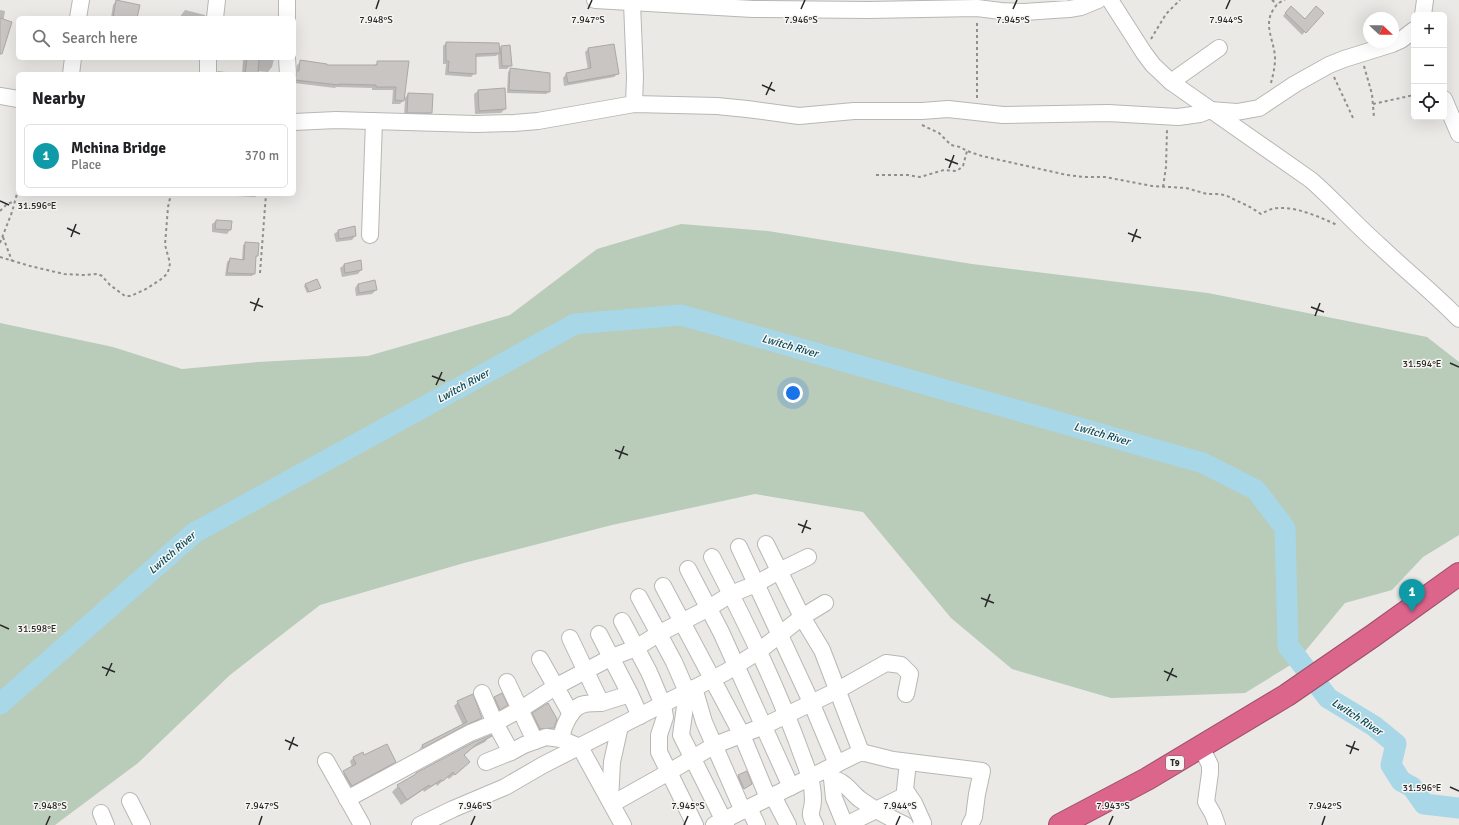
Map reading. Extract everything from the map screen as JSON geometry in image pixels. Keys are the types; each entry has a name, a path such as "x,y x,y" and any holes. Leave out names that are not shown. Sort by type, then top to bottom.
{"highway":[{"name":"T9","path":"1060,825 1147,779 1287,695 1459,574"}],"street":[{"path":"78,16 82,0"},
{"path":"215,16 217,0"},
{"path":"287,0 288,16"},
{"path":"595,0 753,9 868,10 977,8 1024,12 1069,9 1081,7 1098,0"},
{"path":"1110,0 1144,53 1153,65 1171,82 1311,180 1379,246 1436,296 1459,319"},
{"path":"1423,12 1425,0"},
{"path":"632,3 635,77 634,104"},
{"path":"296,122 336,120 476,124 514,123 538,121 634,104 717,106 799,116 854,111 948,110 1003,115 1108,113 1166,117 1191,116 1210,110 1237,112 1259,108 1329,65 1358,54 1392,44 1401,40 1411,32"},
{"path":"1171,82 1219,48"},
{"path":"71,72 73,60"},
{"path":"208,60 208,72"},
{"path":"287,60 288,72"},
{"path":"0,96 16,99"},
{"path":"1447,106 1459,134"},
{"path":"370,235 374,121"},
{"path":"766,544 802,617 822,650 861,752"},
{"path":"739,547 811,702 832,771 834,798 846,825 875,809 908,794"},
{"path":"712,557 759,651 788,714 810,777 813,800 810,815 815,825"},
{"path":"347,799 470,733 495,723 521,709 555,687 587,670 612,657 636,648 658,634 709,608 731,594 756,584 808,557"},
{"path":"688,569 709,608 791,787"},
{"path":"663,586 742,735 770,797 788,825"},
{"path":"639,597 658,634 691,690 714,745 746,809 757,825"},
{"path":"420,825 505,787 543,765 736,666 759,651 802,617 825,602"},
{"path":"622,621 662,705 665,717 659,735 659,752 695,825"},
{"path":"599,634 612,657 640,716"},
{"path":"570,638 587,670 601,703"},
{"path":"540,659 571,714"},
{"path":"611,802 693,759 714,745 764,726 838,690 886,663 901,665 910,674 906,694"},
{"path":"507,682 535,741"},
{"path":"691,690 681,735 721,823 810,777 832,771 861,752 894,760 982,771 974,817 970,825"},
{"path":"482,693 495,723 511,752"},
{"path":"561,739 563,728 571,714 583,704 601,703 630,694"},
{"path":"611,802 612,762 620,726"},
{"path":"486,762 546,737 561,739 580,747 623,825"},
{"path":"1201,747 1210,765 1206,802 1217,825"},
{"path":"326,762 362,825"},
{"path":"908,762 905,790 914,803 922,823 921,825"},
{"path":"832,771 855,796 875,809 905,825"},
{"path":"130,801 142,825"}],"path":[{"path":"1144,53 1159,23 1180,0"},
{"path":"1272,0 1277,4"},
{"path":"1267,102 1275,60 1269,30 1269,20 1277,4 1285,0"},
{"path":"977,8 977,113"},
{"path":"1358,54 1366,71 1372,94 1374,117"},
{"path":"1329,65 1354,120"},
{"path":"1373,104 1411,96"},
{"path":"898,111 912,121 939,133 951,145 982,156 1067,175 1105,177 1163,187 1186,188 1207,194 1221,194 1250,207 1261,214 1275,208 1289,209 1311,214 1342,227 1348,228 1357,225"},
{"path":"1163,187 1167,152 1166,117"},
{"path":"876,175 908,175 920,177 944,170 957,172 962,166 967,151"},
{"path":"0,243 12,212 16,196"},
{"path":"0,257 36,268 64,274 98,274 125,296 131,296 160,280 169,269 170,263 165,245 171,196"},
{"path":"260,273 266,196"},
{"path":"0,211 7,204 14,201"},
{"path":"3,236 12,261"}],"green space":[{"path":"681,224 768,231 972,264 1208,293 1427,337 1459,362 1459,535 1423,557 1392,590 1345,603 1297,661 1245,693 1111,698 1012,669 951,618 863,512 755,494 612,525 464,563 320,605 230,675 138,763 55,825 0,825 0,323 113,347 182,369 258,362 368,356 510,315 597,249"}],"building":[{"path":"116,0 140,5 137,16 113,16"},
{"path":"1291,6 1305,19 1316,6 1324,13 1306,33 1285,13"},
{"path":"0,18 12,22 2,54 0,54"},
{"path":"446,42 499,43 500,53 476,54 476,74 448,72 449,61 446,61"},
{"path":"614,44 619,74 568,83 566,73 591,68 588,48"},
{"path":"510,45 512,66 502,66 501,46"},
{"path":"247,60 259,60 258,72 245,72"},
{"path":"300,60 327,65 377,65 377,61 409,61 404,101 395,100 396,87 376,87 376,85 339,85 296,80 297,71 299,71"},
{"path":"510,68 550,73 550,92 509,90"},
{"path":"505,88 506,109 479,111 478,90"},
{"path":"408,93 433,94 432,113 407,113"},
{"path":"216,220 232,221 231,230 215,229"},
{"path":"355,226 356,236 339,239 338,230"},
{"path":"245,242 259,243 258,256 256,256 255,274 227,273 230,258 244,260"},
{"path":"361,260 362,270 345,273 344,264"},
{"path":"317,279 321,288 309,292 305,284"},
{"path":"375,280 377,290 359,293 358,284"},
{"path":"502,693 508,705 500,710 494,697"},
{"path":"473,694 482,718 423,748 422,745 467,722 457,701"},
{"path":"548,703 557,719 554,728 540,729 532,713"},
{"path":"491,735 492,736 477,744 464,755 470,762 455,775 453,772 443,781 441,780 430,787 429,785 407,800 397,785 416,773 474,742"},
{"path":"387,744 396,762 352,786 343,771 356,764 353,757 363,752 364,755"},
{"path":"747,771 752,784 744,789 738,775"}],"waterway":[{"name":"Lwitch River","path":"0,704 194,533 575,324 681,315 1203,463 1256,490 1285,528 1288,646 1328,698 1374,726 1396,744 1391,765 1401,781 1412,787 1424,804 1459,808"}],"place":[{"name":"Mchina Bridge","path":"1412,612"}]}
